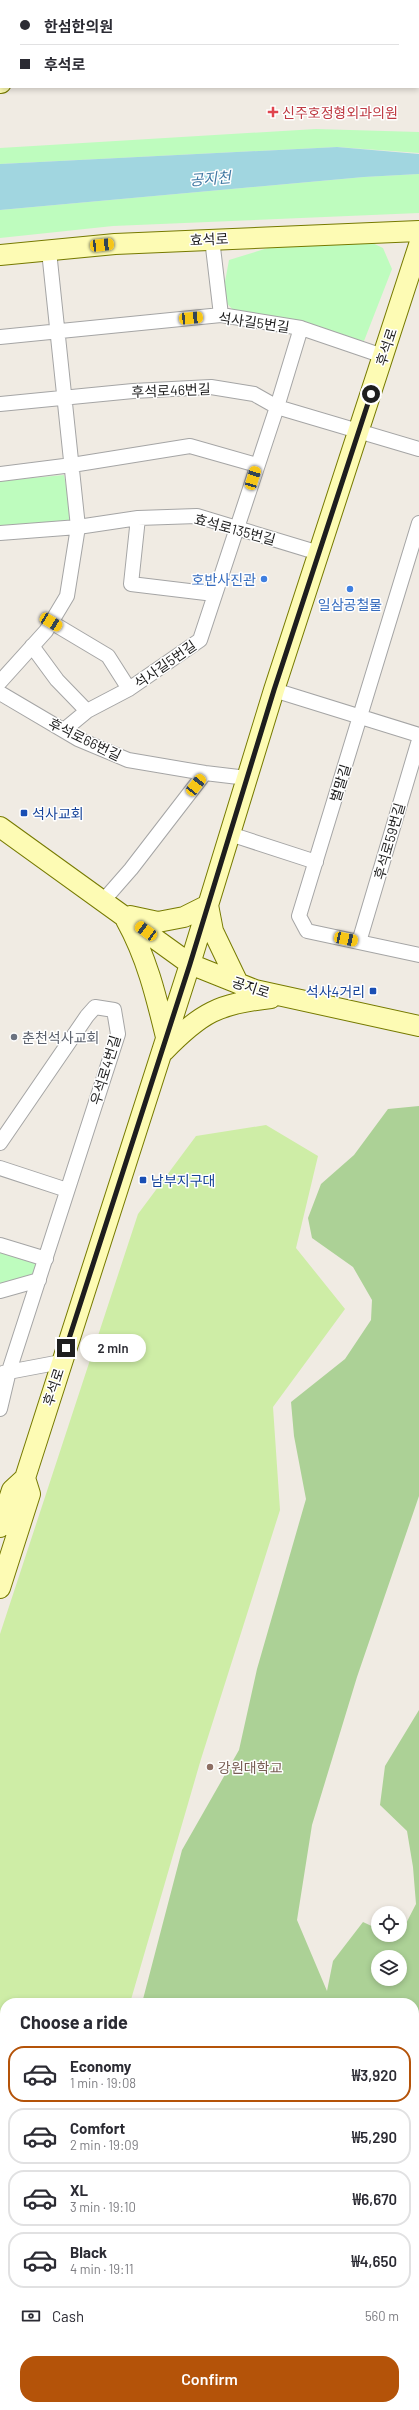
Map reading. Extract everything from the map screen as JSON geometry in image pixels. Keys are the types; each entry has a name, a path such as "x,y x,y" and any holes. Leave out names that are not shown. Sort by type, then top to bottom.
{"street":[{"name":"효석로","path":"0,256 115,244 419,231"},
{"path":"212,239 221,315"},
{"name":"후석로","path":"0,1528 12,1490 25,1478 190,964 274,690 419,245"},
{"path":"0,682 51,622 67,596 78,527 48,251"},
{"name":"석사길5번길","path":"0,336 221,315 301,328 277,407 200,640 129,689 87,711 64,730"},
{"path":"301,328 383,356"},
{"name":"후석로46번길","path":"0,404 65,397 211,387 254,394 277,407 419,449"},
{"path":"0,474 72,466 190,446 257,465"},
{"name":"효석로135번길","path":"0,533 78,527 138,518 197,516 238,527 319,553"},
{"path":"138,518 131,584 214,594"},
{"name":"벌말길","path":"419,524 299,916 308,931 419,955"},
{"name":"석사길5번길","path":"51,622 108,656 129,689"},
{"path":"32,646 57,680 87,711"},
{"path":"274,690 419,735"},
{"name":"후석로66번길","path":"0,693 64,730 128,760 205,773 247,778"},
{"name":"후석로59번길","path":"359,942 419,740"},
{"path":"103,901 131,869 205,773"},
{"name":"공지로","path":"0,827 190,964 255,990 419,1026"},
{"path":"230,834 316,862"},
{"path":"123,915 158,922 184,917 208,905 213,931 238,983"},
{"path":"123,915 140,945 148,967 163,1047 186,1029 226,1005 282,996"},
{"name":"우석로4번길","path":"0,1143 87,1016 95,1007 114,1010 118,1034 46,1259 5,1373 0,1410"},
{"path":"0,1168 67,1190"},
{"path":"0,1245 46,1259"},
{"path":"0,1291 39,1280"},
{"path":"5,1373 61,1362"},
{"name":"후석로","path":"0,1588 30,1494 25,1478"}],"green space":[{"path":"316,129 419,132 419,153 337,147 0,164 0,148"},
{"path":"419,174 419,213 113,226 0,238 0,210 364,177"},
{"path":"364,239 383,248 392,269 364,341 294,325 270,316 233,310 222,298 229,260 281,244"},
{"path":"64,475 73,520 0,526 0,481"},
{"path":"419,1106 419,1496 357,1677 312,1825 297,1920 327,1991 333,1961 363,1922 371,1926 371,1942 407,1942 407,1922 416,1904 413,1867 407,1831 380,1805 385,1766 419,1710 419,1998 143,1998 182,1850 239,1750 257,1669 306,1499 294,1436 291,1402 345,1359 371,1320 372,1300 353,1267 312,1238 308,1218 321,1184 354,1155 388,1109"},
{"path":"266,1125 318,1156 296,1248 345,1309 273,1407 280,1510 201,1759 131,1998 0,1998 0,1634 138,1214 196,1136"},
{"path":"0,1249 35,1259 35,1273 0,1284"}],"water":[{"name":"공지천","path":"337,147 419,154 419,174 364,177 0,210 0,164"}],"place":[{"name":"신주호정형외과의원","path":"273,112"},
{"name":"호반사진관","path":"264,579"},
{"name":"일삼공철물","path":"350,589"},
{"name":"석사교회","path":"24,813"},
{"name":"석사4거리","path":"373,991"},
{"name":"춘천석사교회","path":"14,1037"},
{"name":"남부지구대","path":"143,1180"},
{"name":"강원대학교","path":"210,1767"}],"route":[{"path":"66,1348 190,964 274,690 371,394"}]}
